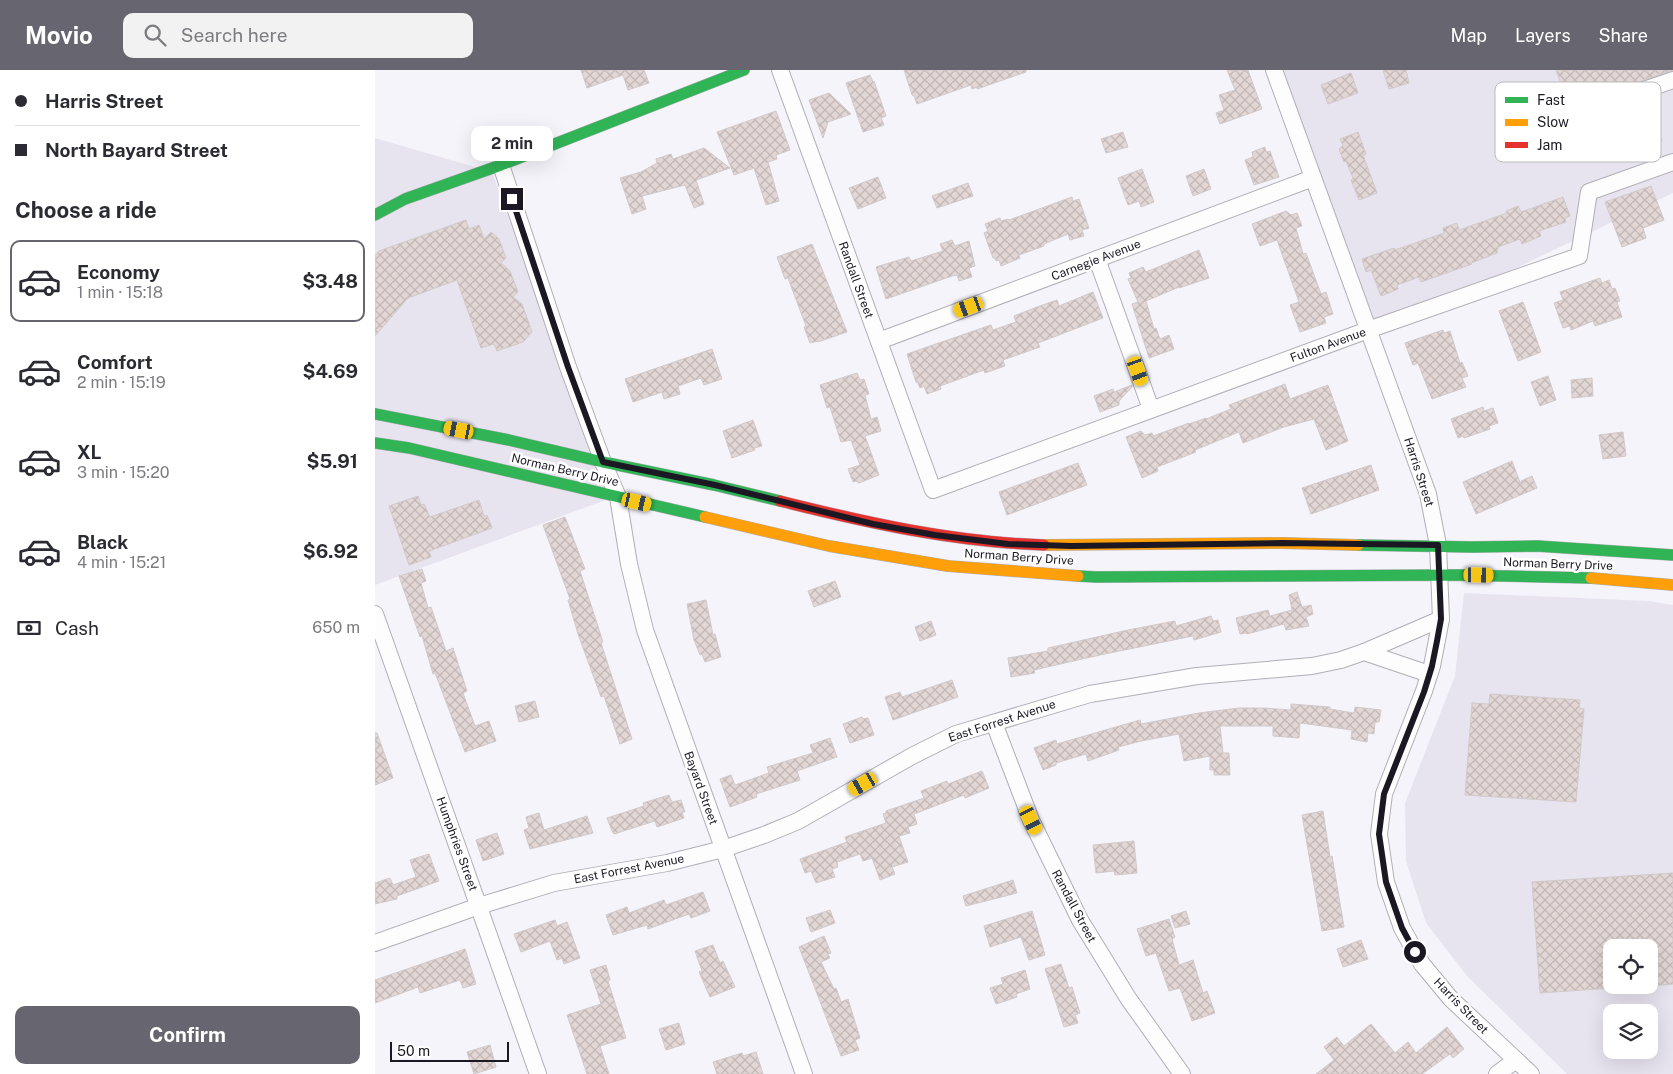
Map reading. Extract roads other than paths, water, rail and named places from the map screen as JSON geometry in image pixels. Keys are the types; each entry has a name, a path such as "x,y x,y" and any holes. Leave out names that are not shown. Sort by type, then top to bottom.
{"main road":[{"path":"375,215 405,199 744,70"},
{"name":"Norman Berry Drive","path":"375,414 509,440 715,485 873,524 935,535 1008,544 1071,546 1282,543 1438,545 1581,548 1673,554"},
{"name":"Norman Berry Drive","path":"375,443 419,451 829,546 948,566 1096,577 1438,575 1596,578 1673,585"}],"street":[{"name":"Randall Street","path":"780,70 933,490"},
{"name":"Harris Street","path":"1274,70 1428,494 1438,545 1441,619 1429,674 1384,794 1379,834 1386,882 1402,928 1422,964 1451,998 1531,1074"},
{"path":"1661,84 1673,80"},
{"name":"Fulton Avenue","path":"933,490 1368,330 1579,256 1589,192 1673,162"},
{"name":"Bayard Street","path":"501,164 568,367 618,497 629,564 645,630 804,1074"},
{"name":"Carnegie Avenue","path":"879,341 1313,178"},
{"path":"1097,259 1151,409"},
{"name":"Humphries Street","path":"375,614 538,1074"},
{"name":"East Forrest Avenue","path":"375,943 479,906 554,883 667,863 723,849 764,835 798,821 912,756 957,734 1090,694 1197,676 1311,666 1341,660 1441,619"},
{"path":"1364,652 1429,674"},
{"name":"Randall Street","path":"994,723 1031,820 1080,920 1128,998 1182,1074"},
{"path":"1497,1074 1516,1060"}]}
